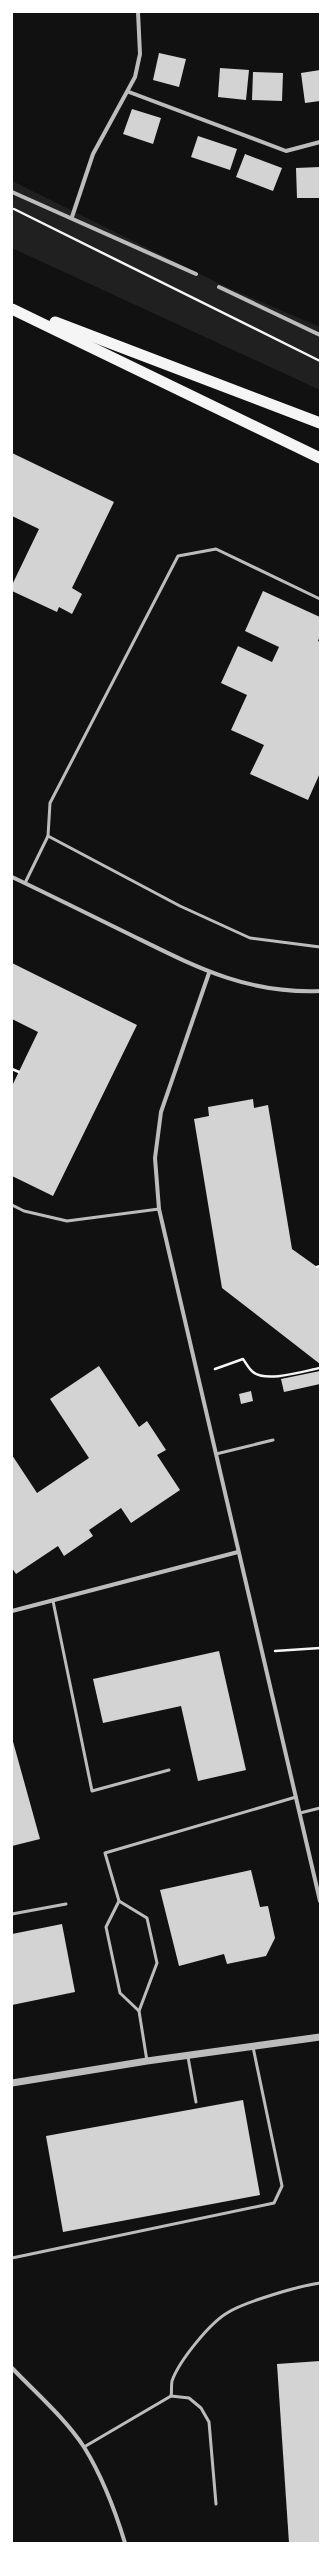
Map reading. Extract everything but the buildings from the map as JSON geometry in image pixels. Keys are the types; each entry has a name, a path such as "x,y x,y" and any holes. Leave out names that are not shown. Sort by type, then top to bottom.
{"highway":[{"path":"12,303 91,338 320,424"},
{"path":"12,309 320,458"}],"street":[{"path":"72,217 93,154 129,92 136,77 140,54 138,12"},
{"path":"129,92 286,151 320,142"},
{"path":"12,192 72,217 196,274"},
{"path":"219,288 320,335"},
{"path":"12,876 210,973 252,986 275,990 320,991"},
{"path":"210,973 161,1112 155,1158 158,1209 320,1901"},
{"path":"12,1611 238,1552"},
{"path":"12,2084 147,2061 320,2037"},
{"path":"12,2368 59,2417 84,2447 104,2485 125,2543"}],"lane":[{"path":"24,883 48,836 50,803 178,556 216,549 320,599"},
{"path":"48,836 180,906 250,938 320,947"},
{"path":"12,1205 24,1211 67,1221 158,1209"},
{"path":"216,1454 273,1440"},
{"path":"53,1601 92,1791 169,1770"},
{"path":"139,2011 120,1993 106,1927 119,1902 106,1853 296,1797"},
{"path":"300,1813 320,1808"},
{"path":"119,1902 147,1918 157,1963 139,2011 147,2061"},
{"path":"12,1914 66,1904"},
{"path":"12,2258 274,2203 282,2186 253,2046"},
{"path":"188,2055 196,2102"},
{"path":"171,2396 172,2382 182,2364 218,2320 246,2304 305,2285 320,2283"},
{"path":"84,2447 171,2396 189,2398 194,2401 209,2422 216,2504"}],"path":[{"path":"12,208 320,361"},
{"path":"12,1069 19,1072"},
{"path":"215,1369 243,1359 254,1372 264,1376 274,1377 320,1368"},
{"path":"262,1652 320,1648"}],"shaded area":[{"path":"12,181 224,286 320,327 320,390 12,248"}]}
